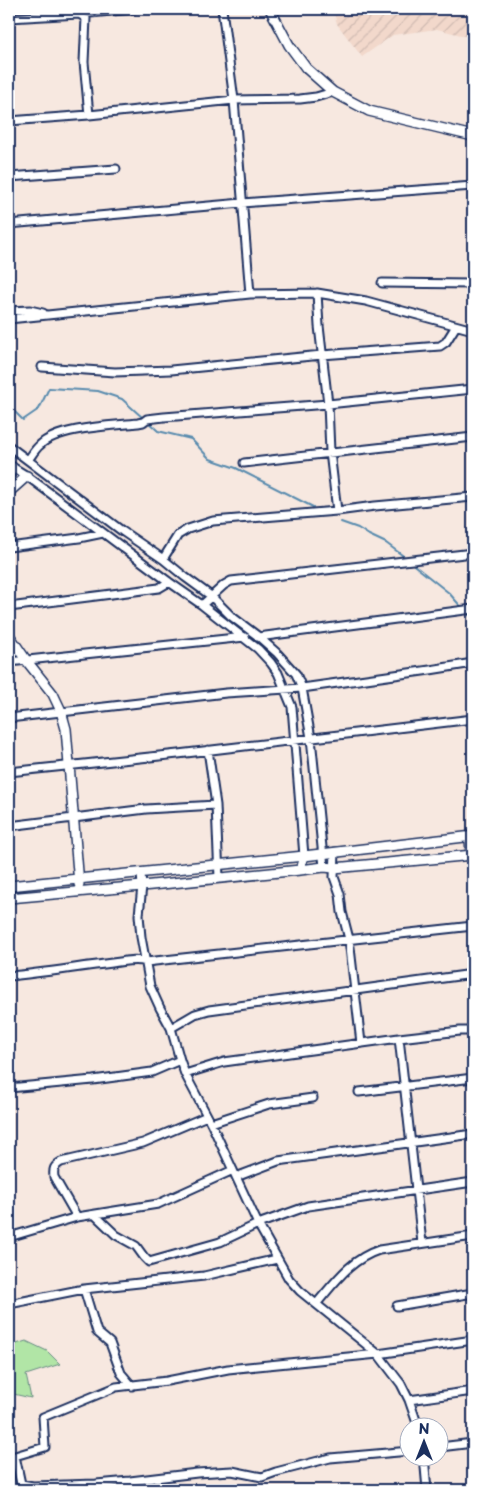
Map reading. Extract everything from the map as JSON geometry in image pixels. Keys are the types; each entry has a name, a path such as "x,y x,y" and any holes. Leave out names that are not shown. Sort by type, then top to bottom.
{"street":[{"path":"9,18 78,11 134,9"},
{"path":"222,9 234,100 250,294"},
{"path":"271,9 289,45 306,68 333,92 369,111 473,136"},
{"path":"78,11 86,18 84,62 89,115"},
{"path":"9,121 234,100 300,99 333,92"},
{"path":"9,177 116,169"},
{"path":"9,224 473,186"},
{"path":"382,283 473,284"},
{"path":"317,293 328,404 330,452 337,511"},
{"path":"9,319 250,294 317,293 366,301 473,330"},
{"path":"9,312 30,310 51,314"},
{"path":"42,367 115,372 171,370 322,355 440,346 446,342 456,326"},
{"path":"28,460 40,444 72,431 145,420 473,389"},
{"path":"244,463 473,437"},
{"path":"9,446 163,558 211,596 231,616 277,653 296,674 302,688 311,738 324,867"},
{"path":"10,469 27,476 202,606 258,649 271,663 278,673 292,707 304,856 300,870"},
{"path":"9,492 27,476"},
{"path":"163,558 178,535 188,529 207,523 473,497"},
{"path":"9,548 103,533"},
{"path":"202,606 224,585 231,582 473,553"},
{"path":"9,607 159,588 169,582"},
{"path":"9,662 243,637 260,638 467,610"},
{"path":"9,635 26,660 54,694 66,729 80,891"},
{"path":"9,718 226,693 302,688 473,663"},
{"path":"9,772 473,718"},
{"path":"208,750 216,805 219,878"},
{"path":"9,826 74,819 86,815 216,805"},
{"path":"9,886 141,874 472,836 473,857 334,868 324,867 9,898"},
{"path":"336,852 334,878 340,894 342,912 349,939 361,1044"},
{"path":"141,874 142,886 139,915 150,986 171,1028 185,1074 211,1123 258,1224 289,1279 300,1291 378,1354 396,1376 409,1400 415,1416"},
{"path":"9,976 137,959 146,962 473,926"},
{"path":"171,1028 195,1014 209,1010 473,974"},
{"path":"185,1074 224,1062 460,1030 473,1031"},
{"path":"399,1038 422,1243"},
{"path":"9,1088 152,1072 180,1060"},
{"path":"359,1092 473,1078"},
{"path":"211,1123 269,1104 313,1098"},
{"path":"77,1217 54,1177 55,1166 60,1162 143,1143 207,1116"},
{"path":"9,1237 77,1217 158,1204 234,1174 278,1161 473,1134"},
{"path":"95,1215 116,1235 136,1246 149,1262 220,1242 258,1224 308,1206 473,1182"},
{"path":"317,1303 348,1267 367,1254 379,1250 473,1236"},
{"path":"9,1304 84,1289 204,1276 278,1259"},
{"path":"84,1289 97,1332 110,1343 120,1373 132,1386"},
{"path":"396,1306 473,1293"},
{"path":"400,1452 330,1458 262,1477 232,1471 96,1484 32,1486 21,1484 15,1456 45,1447 43,1417 116,1387 132,1386 228,1369 378,1354 473,1340"},
{"path":"409,1400 473,1391"},
{"path":"450,1446 473,1443"},
{"path":"425,1466 427,1490"}],"shaded area":[{"path":"333,9 473,9 473,38 437,29 393,35 362,57 337,24"}],"green space":[{"path":"26,1341 47,1351 60,1364 26,1375 31,1398 9,1393 9,1344 10,1346"}],"waterway":[{"path":"9,406 23,420 39,409 49,388 98,391 122,399 143,418"},
{"path":"147,421 158,431 191,439 210,459 236,468 313,507"},
{"path":"341,522 358,528 386,543 406,558"},
{"path":"410,562 449,593 463,609"},
{"path":"466,612 473,619"}]}
